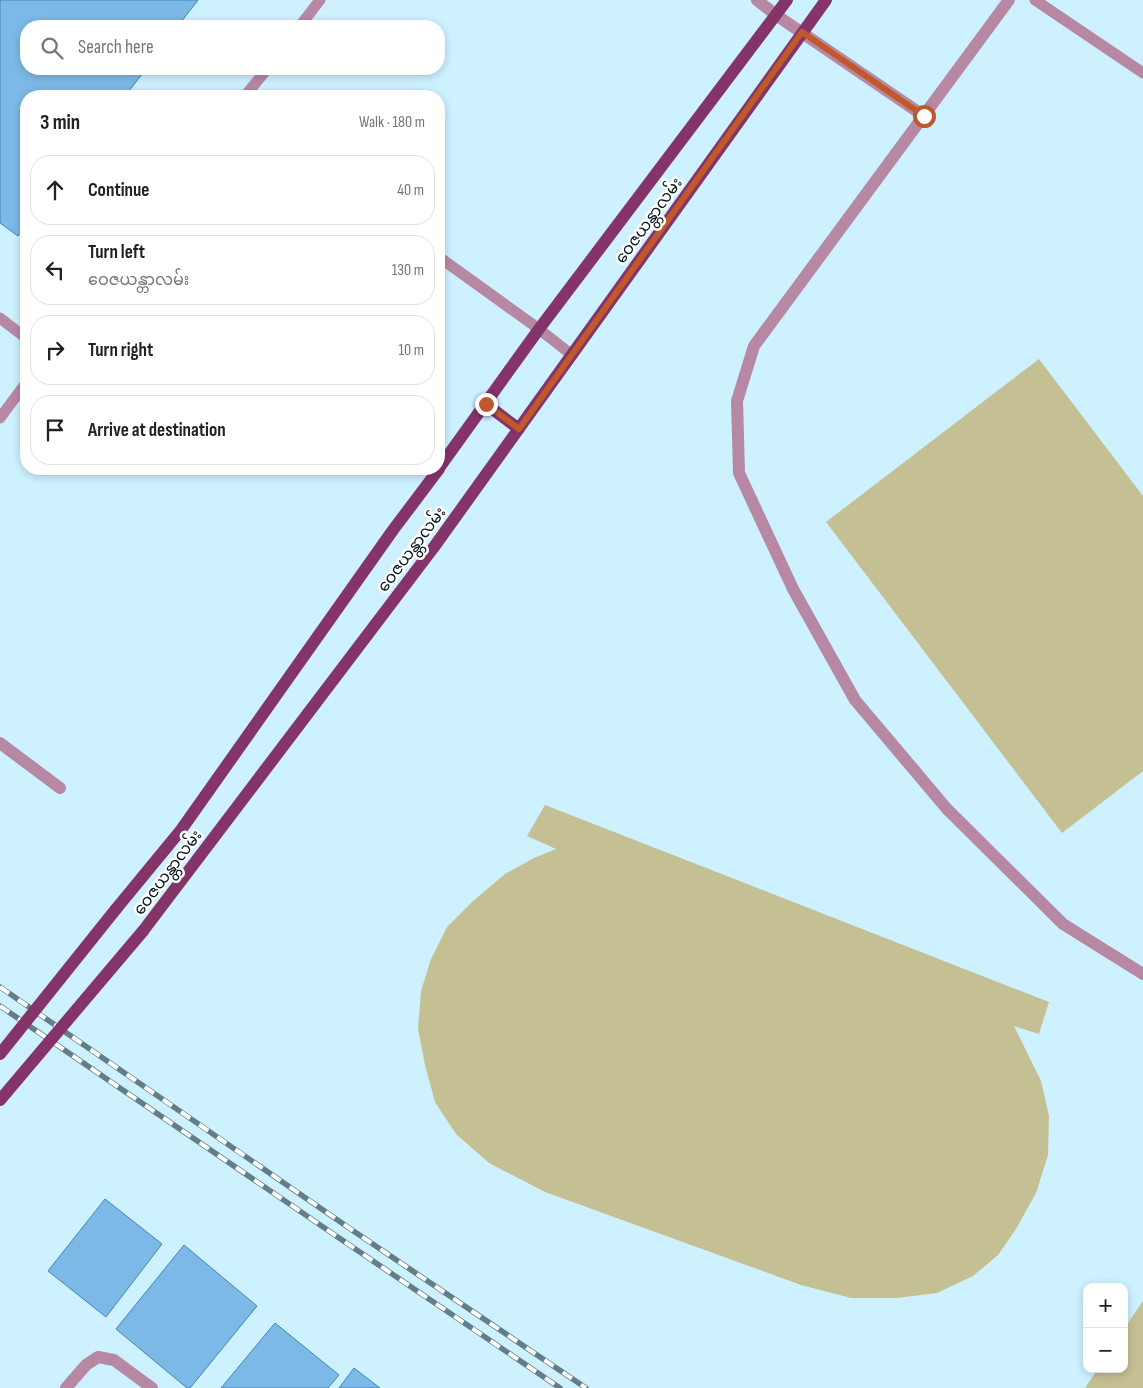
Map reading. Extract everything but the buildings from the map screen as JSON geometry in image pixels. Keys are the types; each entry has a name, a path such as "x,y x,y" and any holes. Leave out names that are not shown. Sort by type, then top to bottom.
{"main road":[{"name":"ဝေဇယန္တာလမ်း","path":"445,461 540,329 787,0"},
{"name":"ဝေဇယန္တာလမ်း","path":"0,1100 143,931 434,547 826,0"},
{"path":"486,404 519,429"},
{"name":"ဝေဇယန္တာလမ်း","path":"0,1054 181,830 393,530 434,475"}],"street":[{"path":"758,0 924,116"},
{"path":"1009,0 754,346 737,401 739,473 793,589 855,700 947,809 1064,924 1143,974"},
{"path":"0,743 60,788"},
{"path":"66,1388 86,1365 98,1357 114,1360 152,1388"}],"lane":[{"path":"305,20 320,0"},
{"path":"1035,0 1143,73"},
{"path":"250,90 262,75"},
{"path":"445,261 540,329 572,355"},
{"path":"0,318 20,333"},
{"path":"0,418 20,391"}],"shaded area":[{"path":"1039,359 1143,496 1143,771 1062,833 826,522"},
{"path":"545,805 1049,1002 1039,1034 1014,1026 1041,1081 1049,1116 1048,1155 1036,1193 1016,1229 998,1255 973,1276 937,1293 897,1298 851,1298 801,1285 545,1192 489,1163 456,1134 435,1102 425,1065 418,1029 421,991 431,959 447,927 473,901 505,874 534,858 556,849 527,836"},
{"path":"1143,1301 1143,1388 1085,1388 1095,1373 1128,1373 1128,1323"}],"railway":[{"path":"0,987 352,1230 586,1388"},
{"path":"0,1006 560,1388"}],"route":[{"path":"486,404 519,429 802,32 924,116"}]}
